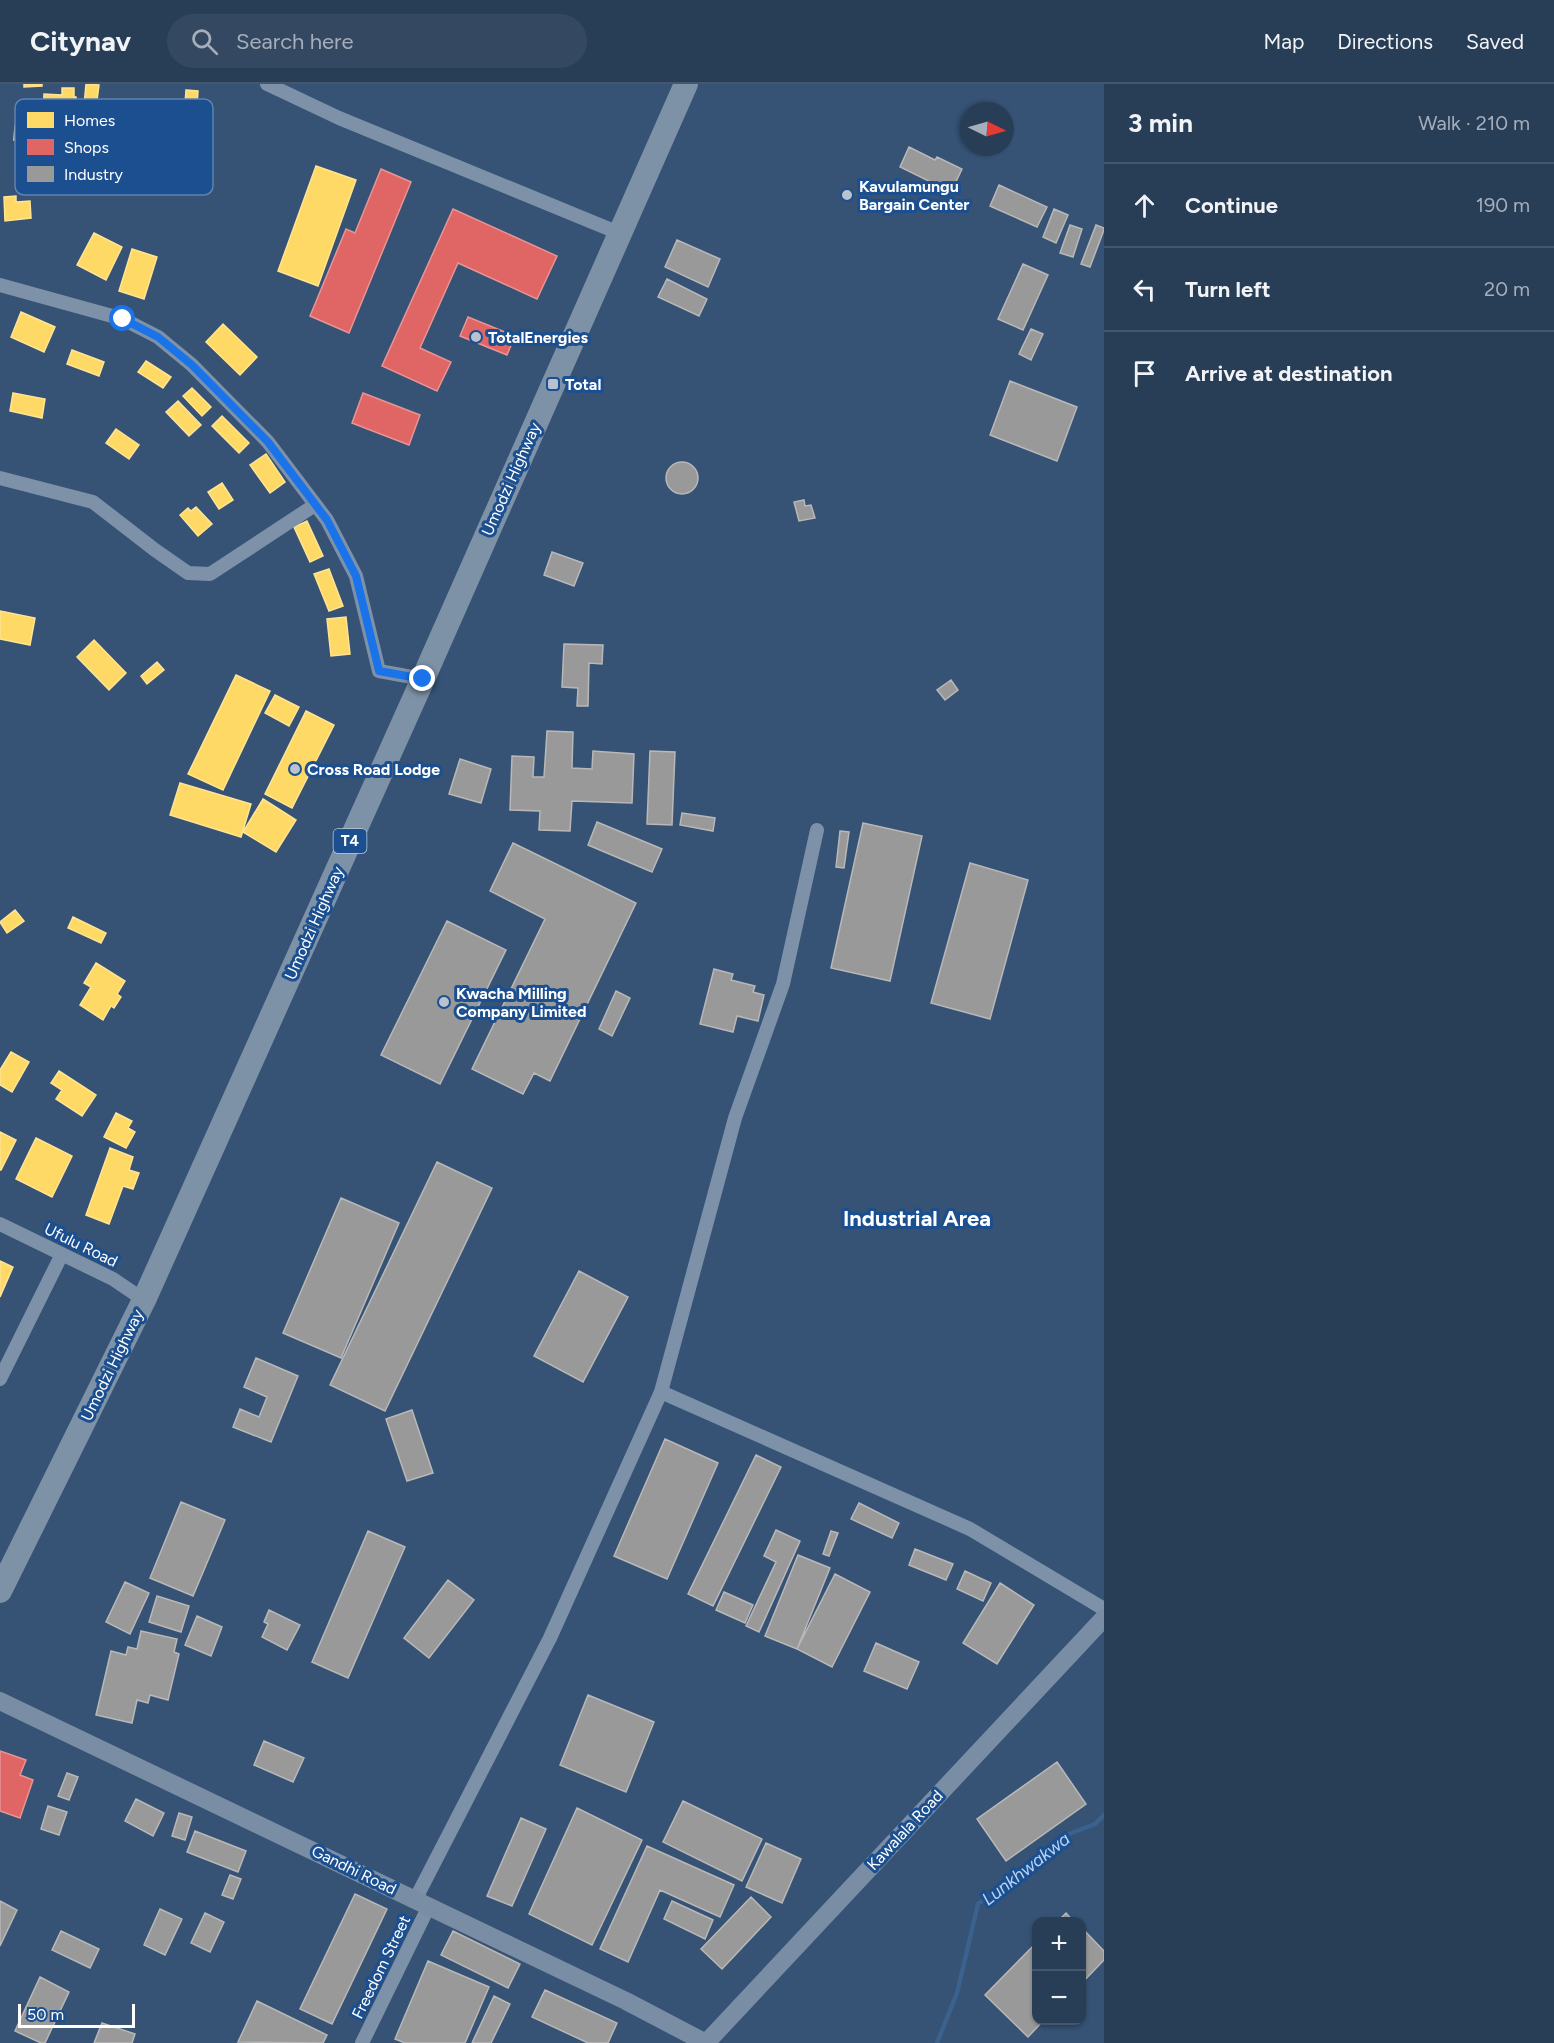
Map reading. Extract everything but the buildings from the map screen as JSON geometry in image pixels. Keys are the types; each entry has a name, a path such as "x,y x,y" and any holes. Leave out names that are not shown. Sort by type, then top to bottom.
{"highway":[{"name":"Umodzi Highway","path":"0,1591 144,1300 423,679 686,84"}],"street":[{"path":"267,84 339,118 619,234"},
{"path":"0,285 123,319 158,337 192,365 268,442 327,520 356,576 379,671 423,679"},
{"path":"1,478 93,502 188,573 210,574 315,504"},
{"name":"Freedom Street","path":"362,2043 422,1903 550,1638 661,1392 735,1118 783,984 817,830"},
{"name":"Ufulu Road","path":"0,1224 113,1279 144,1300"},
{"path":"0,1379 62,1254"},
{"path":"661,1392 970,1529 1104,1609"},
{"name":"Kawalala Road","path":"706,2043 1104,1618"},
{"name":"Gandhi Road","path":"0,1701 626,2001 706,2043"}],"waterway":[{"name":"Lunkhwakwa","path":"937,2043 957,1993 978,1904 1069,1834 1095,1824 1104,1815"}],"place":[{"name":"Kavulamungu Bargain Center","path":"847,195"},
{"name":"TotalEnergies","path":"476,337"},
{"name":"Total","path":"553,384"},
{"name":"Cross Road Lodge","path":"295,769"},
{"name":"Kwacha Milling Company Limited","path":"444,1002"}],"district":[{"name":"Industrial Area","path":"917,1218"}],"route":[{"path":"123,319 158,337 192,365 268,442 327,520 356,576 379,671 423,679"}]}
